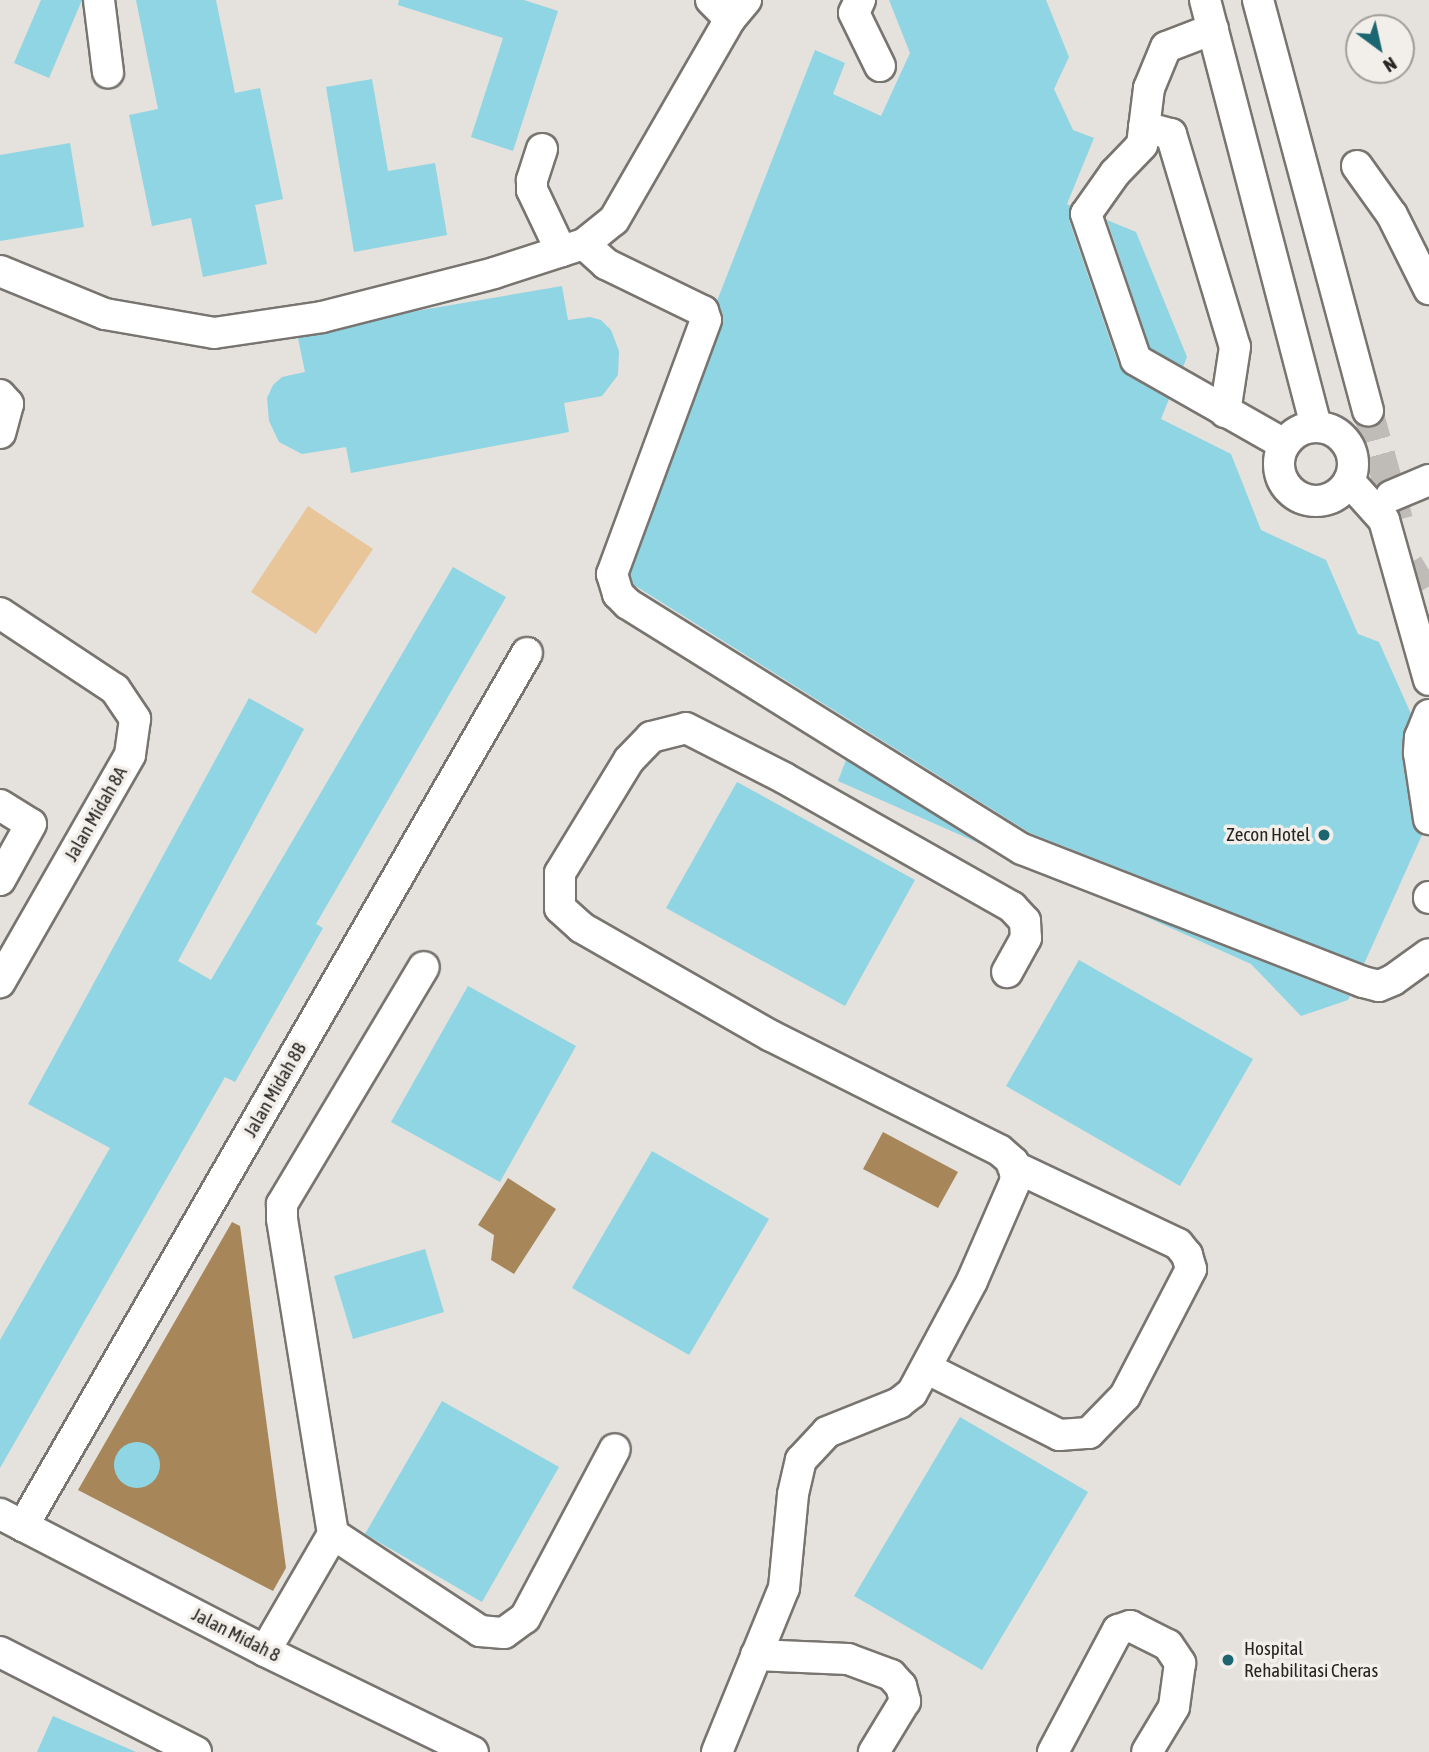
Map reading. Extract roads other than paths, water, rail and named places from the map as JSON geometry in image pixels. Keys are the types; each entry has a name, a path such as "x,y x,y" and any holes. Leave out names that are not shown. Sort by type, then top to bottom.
{"street":[{"path":"99,0 108,72"},
{"path":"860,0 854,13 880,66"},
{"path":"1205,0 1316,426"},
{"path":"1258,0 1368,411"},
{"path":"0,271 105,314 214,333 322,317 494,273 572,248 614,220 729,6"},
{"path":"1213,29 1166,47 1149,88 1142,145 1115,173 1086,215 1136,359 1284,444"},
{"path":"1144,127 1171,134 1235,347 1225,412"},
{"path":"542,149 532,180 532,190 572,248 703,311 706,320 612,574 618,594 628,604 1022,849 1363,982 1379,986 1393,981 1429,954"},
{"path":"1357,166 1392,215 1429,289"},
{"path":"0,395 8,404 0,433"},
{"path":"1316,426 1340,435 1353,456 1349,481 1332,497 1309,501 1298,497 1282,480 1279,469 1284,444 1292,435 1316,426"},
{"path":"1391,496 1429,480"},
{"path":"1349,481 1384,520 1429,680"},
{"name":"Jalan Midah 8A","path":"0,613 115,689 135,719 130,755 0,982"},
{"name":"Jalan Midah 8B","path":"12,1520 527,653"},
{"path":"1429,715 1420,737 1419,753 1429,819"},
{"path":"926,1368 1059,1435 1089,1433 1125,1396 1191,1269 1187,1255 1178,1244 1013,1166 999,1150 771,1036 581,927 560,908 560,873 629,760 651,737 686,728 784,778 1012,906 1025,921 1026,938 1007,972"},
{"path":"0,804 32,824 0,880"},
{"path":"265,1651 332,1534 282,1219 282,1204 424,967"},
{"path":"717,1752 783,1588 793,1494 801,1460 827,1432 899,1403 912,1393 972,1281 1016,1180 1013,1166"},
{"path":"332,1534 480,1631 504,1633 525,1618 615,1449"},
{"name":"Jalan Midah 8","path":"12,1520 265,1651 473,1752"},
{"path":"1054,1752 1118,1630 1130,1626 1168,1645 1180,1663 1174,1707 1147,1752"},
{"path":"756,1655 848,1659 891,1675 901,1686 905,1701 900,1715 874,1752"},
{"path":"3,1662 196,1752"}],"tunnel":[{"path":"1368,411 1398,520"},
{"path":"1414,578 1429,569"}],"place":[{"name":"Zecon Hotel","path":"1324,835"},
{"name":"Hospital Rehabilitasi Cheras","path":"1228,1660"}]}
